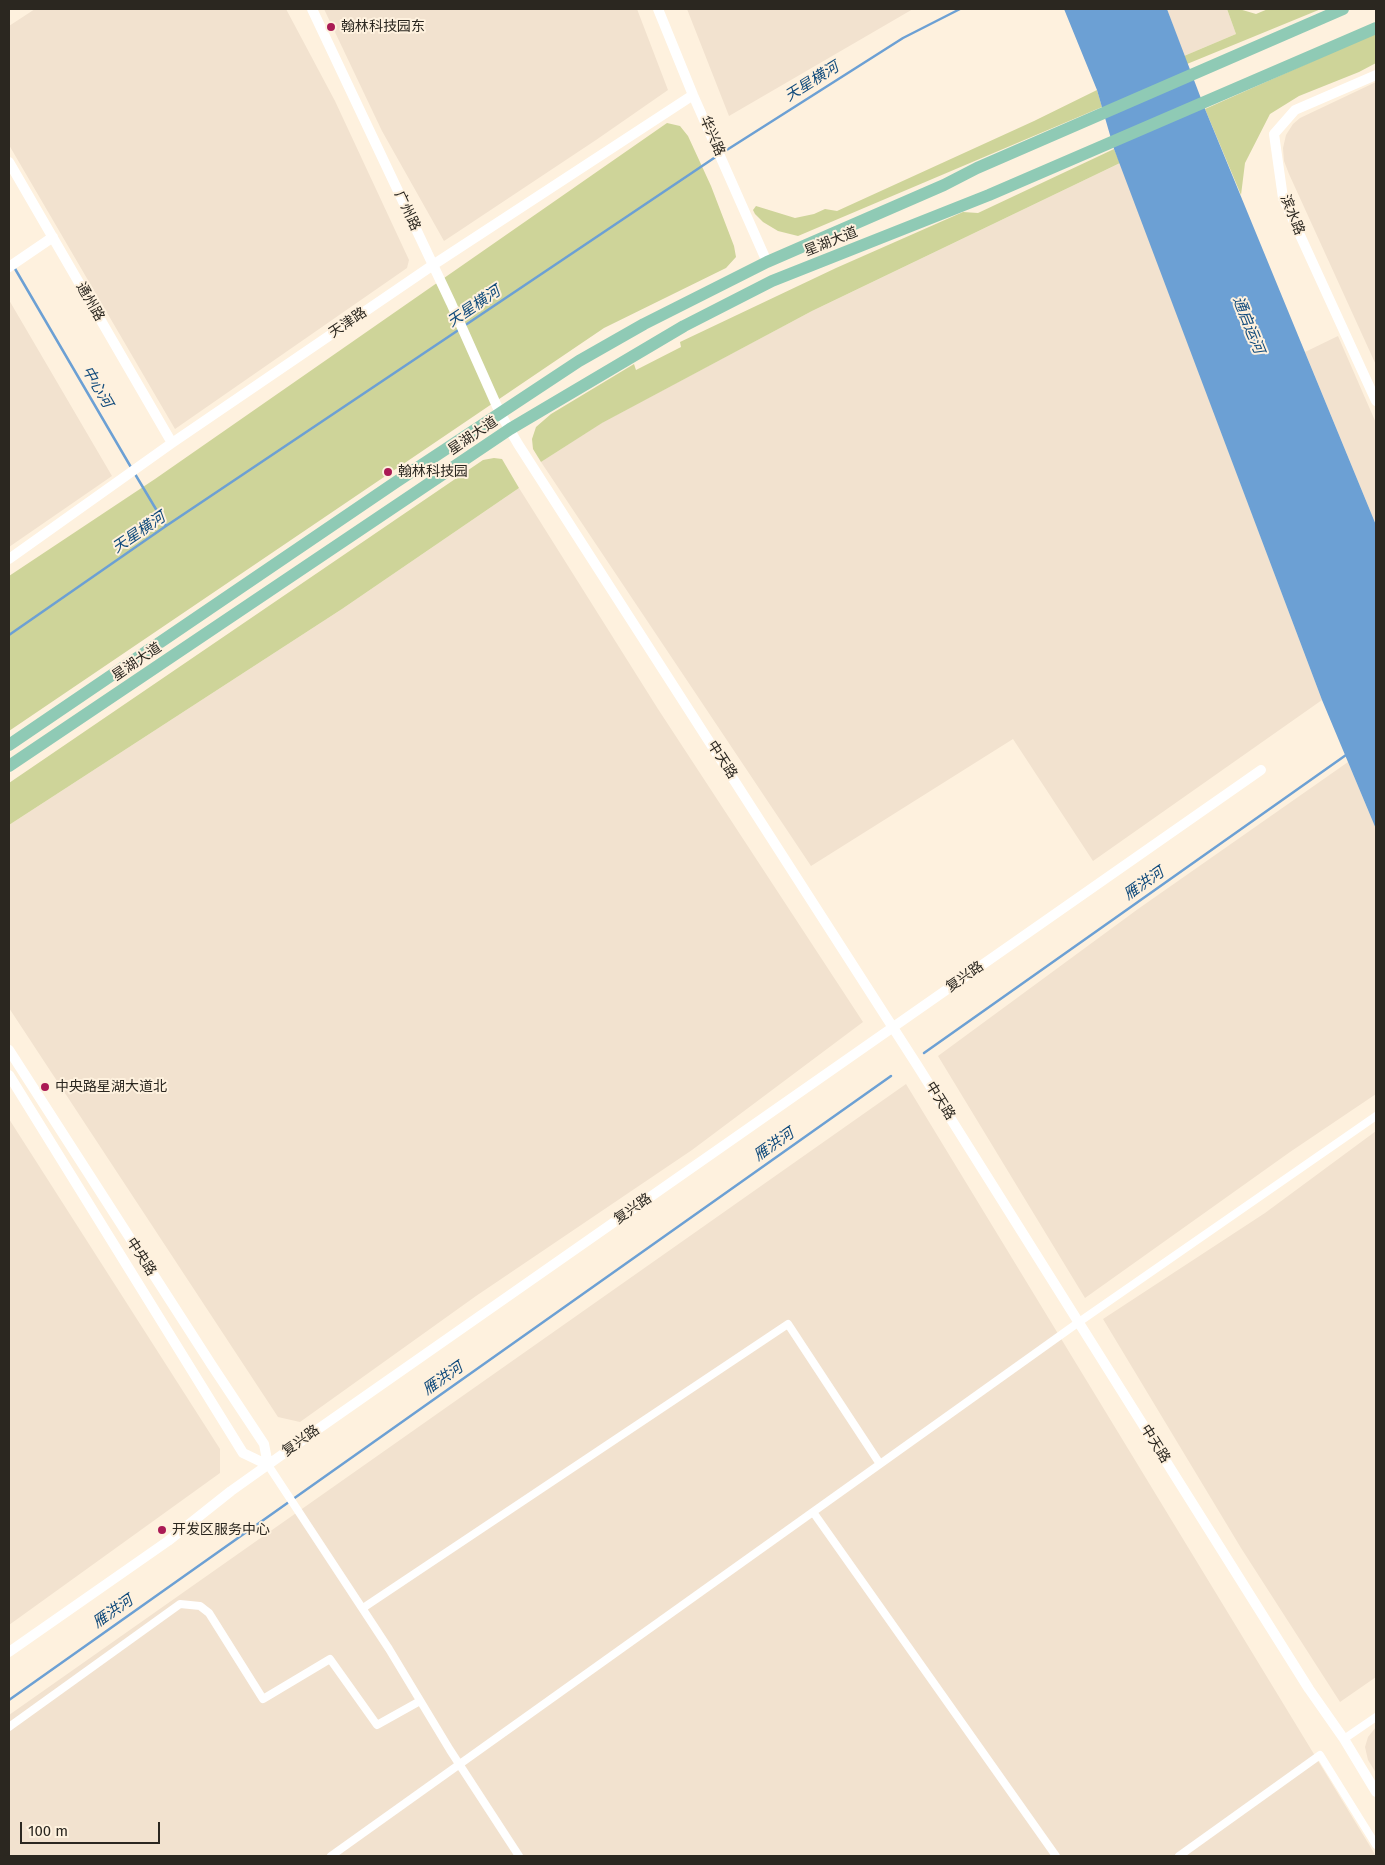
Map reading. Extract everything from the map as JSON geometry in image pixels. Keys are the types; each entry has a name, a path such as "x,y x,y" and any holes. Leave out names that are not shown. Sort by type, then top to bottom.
{"main road":[{"name":"星湖大道","path":"9,745 500,413 579,361 644,324 767,262 944,185 977,168 1343,9"},
{"name":"星湖大道","path":"9,766 510,429 684,326 772,281 989,195 1376,28"}],"street":[{"name":"广州路","path":"312,9 451,303 500,413"},
{"name":"华兴路","path":"658,9 693,95 767,262"},
{"name":"滨水路","path":"1376,75 1295,110 1274,134 1283,198 1376,401"},
{"name":"天津路","path":"9,559 172,443 433,265 693,95"},
{"name":"通州路","path":"9,162 172,443"},
{"path":"9,267 53,237"},
{"name":"中天路","path":"500,413 523,452 893,1028 1309,1689 1344,1739 1376,1792"},
{"name":"复兴路","path":"9,1652 168,1541 231,1491 1260,770"},
{"name":"中央路","path":"9,1050 210,1364 264,1444 268,1465"},
{"path":"9,1075 243,1453 268,1465 363,1608 519,1856"},
{"path":"332,1856 1079,1322 1376,1116"},
{"path":"363,1608 788,1324 880,1464"},
{"path":"813,1512 1056,1856"},
{"path":"9,1727 180,1604 200,1606 209,1613 263,1699 330,1659 377,1725 420,1701"},
{"path":"1344,1739 1376,1717"},
{"path":"1179,1856 1320,1755 1376,1845"}],"shaded area":[{"path":"35,9 286,9 335,101 409,260 407,268 175,429 9,145 9,26"},
{"path":"324,9 637,9 668,90 444,241 382,131"},
{"path":"687,9 913,9 729,116"},
{"path":"1167,9 1227,9 1236,34 1184,56"},
{"path":"1376,82 1376,365 1289,174 1284,161 1283,148 1286,135 1293,124 1300,118"},
{"path":"1120,163 1322,700 1093,861 1013,739 811,866 541,462 601,423 812,311"},
{"path":"9,300 112,476 9,547"},
{"path":"1338,336 1376,423 1376,525 1305,352"},
{"path":"519,488 658,709 863,1022 692,1150 476,1296 300,1422 278,1417 9,1008 9,825 342,609"},
{"path":"1348,762 1376,829 1376,1094 1290,1152 1085,1298 938,1056 1138,909"},
{"path":"906,1084 1376,1856 9,1856 9,1715"},
{"path":"9,1119 220,1449 220,1473 9,1625"},
{"path":"1376,1131 1376,1677 1340,1702 1241,1548 1103,1319 1265,1213"},
{"path":"1376,1727 1376,1773 1368,1760 1365,1747 1368,1737"}],"green space":[{"path":"1227,9 1239,9 1256,14 1268,9 1321,9 1187,64 1184,56 1236,34"},
{"path":"1376,33 1376,63 1359,72 1299,96 1270,114 1245,163 1241,195 1205,109"},
{"path":"1097,90 1102,107 798,236 778,231 763,222 753,210 756,206 795,218 814,214 825,209 837,211 1034,121"},
{"path":"667,123 680,126 688,136 711,186 734,246 736,257 726,268 604,328 9,731 9,576 155,479"},
{"path":"1114,149 1120,163 812,311 602,423 541,462 533,449 532,439 536,427 551,414 634,364 636,370 681,347 680,342 836,268 963,212 978,213"},
{"path":"502,459 519,488 342,609 9,825 9,783 483,460"}],"water":[{"name":"通启运河","path":"1064,9 1167,9 1205,109 1376,525 1376,829 1322,700 1114,149 1097,90"}],"waterway":[{"name":"天星横河","path":"722,153 903,38 960,9"},
{"name":"天星横河","path":"464,326 717,156"},
{"name":"中心河","path":"14,267 132,469"},
{"name":"天星横河","path":"9,635 166,526 460,329"},
{"name":"中心河","path":"135,474 166,526"},
{"name":"雁洪河","path":"924,1053 1346,755"},
{"name":"雁洪河","path":"9,1700 891,1076"}],"place":[{"name":"翰林科技园东","path":"331,27"},
{"name":"翰林科技园","path":"388,472"},
{"name":"中央路星湖大道北","path":"45,1087"},
{"name":"开发区服务中心","path":"162,1530"}]}
